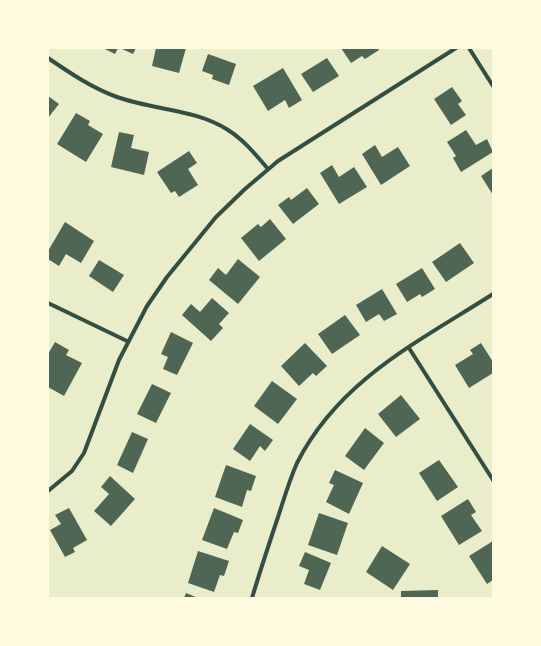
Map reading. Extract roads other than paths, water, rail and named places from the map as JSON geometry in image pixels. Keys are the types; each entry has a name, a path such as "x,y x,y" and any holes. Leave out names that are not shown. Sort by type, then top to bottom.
{"street":[{"path":"48,491 72,471 84,453 128,341 147,306 186,253 221,212 268,169 456,48"},
{"path":"469,48 493,86"},
{"path":"48,58 84,82 116,96 198,117 220,125 243,142 268,169"},
{"path":"252,598 289,484 307,445 334,408 374,370 493,294"},
{"path":"48,303 128,341"},
{"path":"409,348 493,480"}]}
